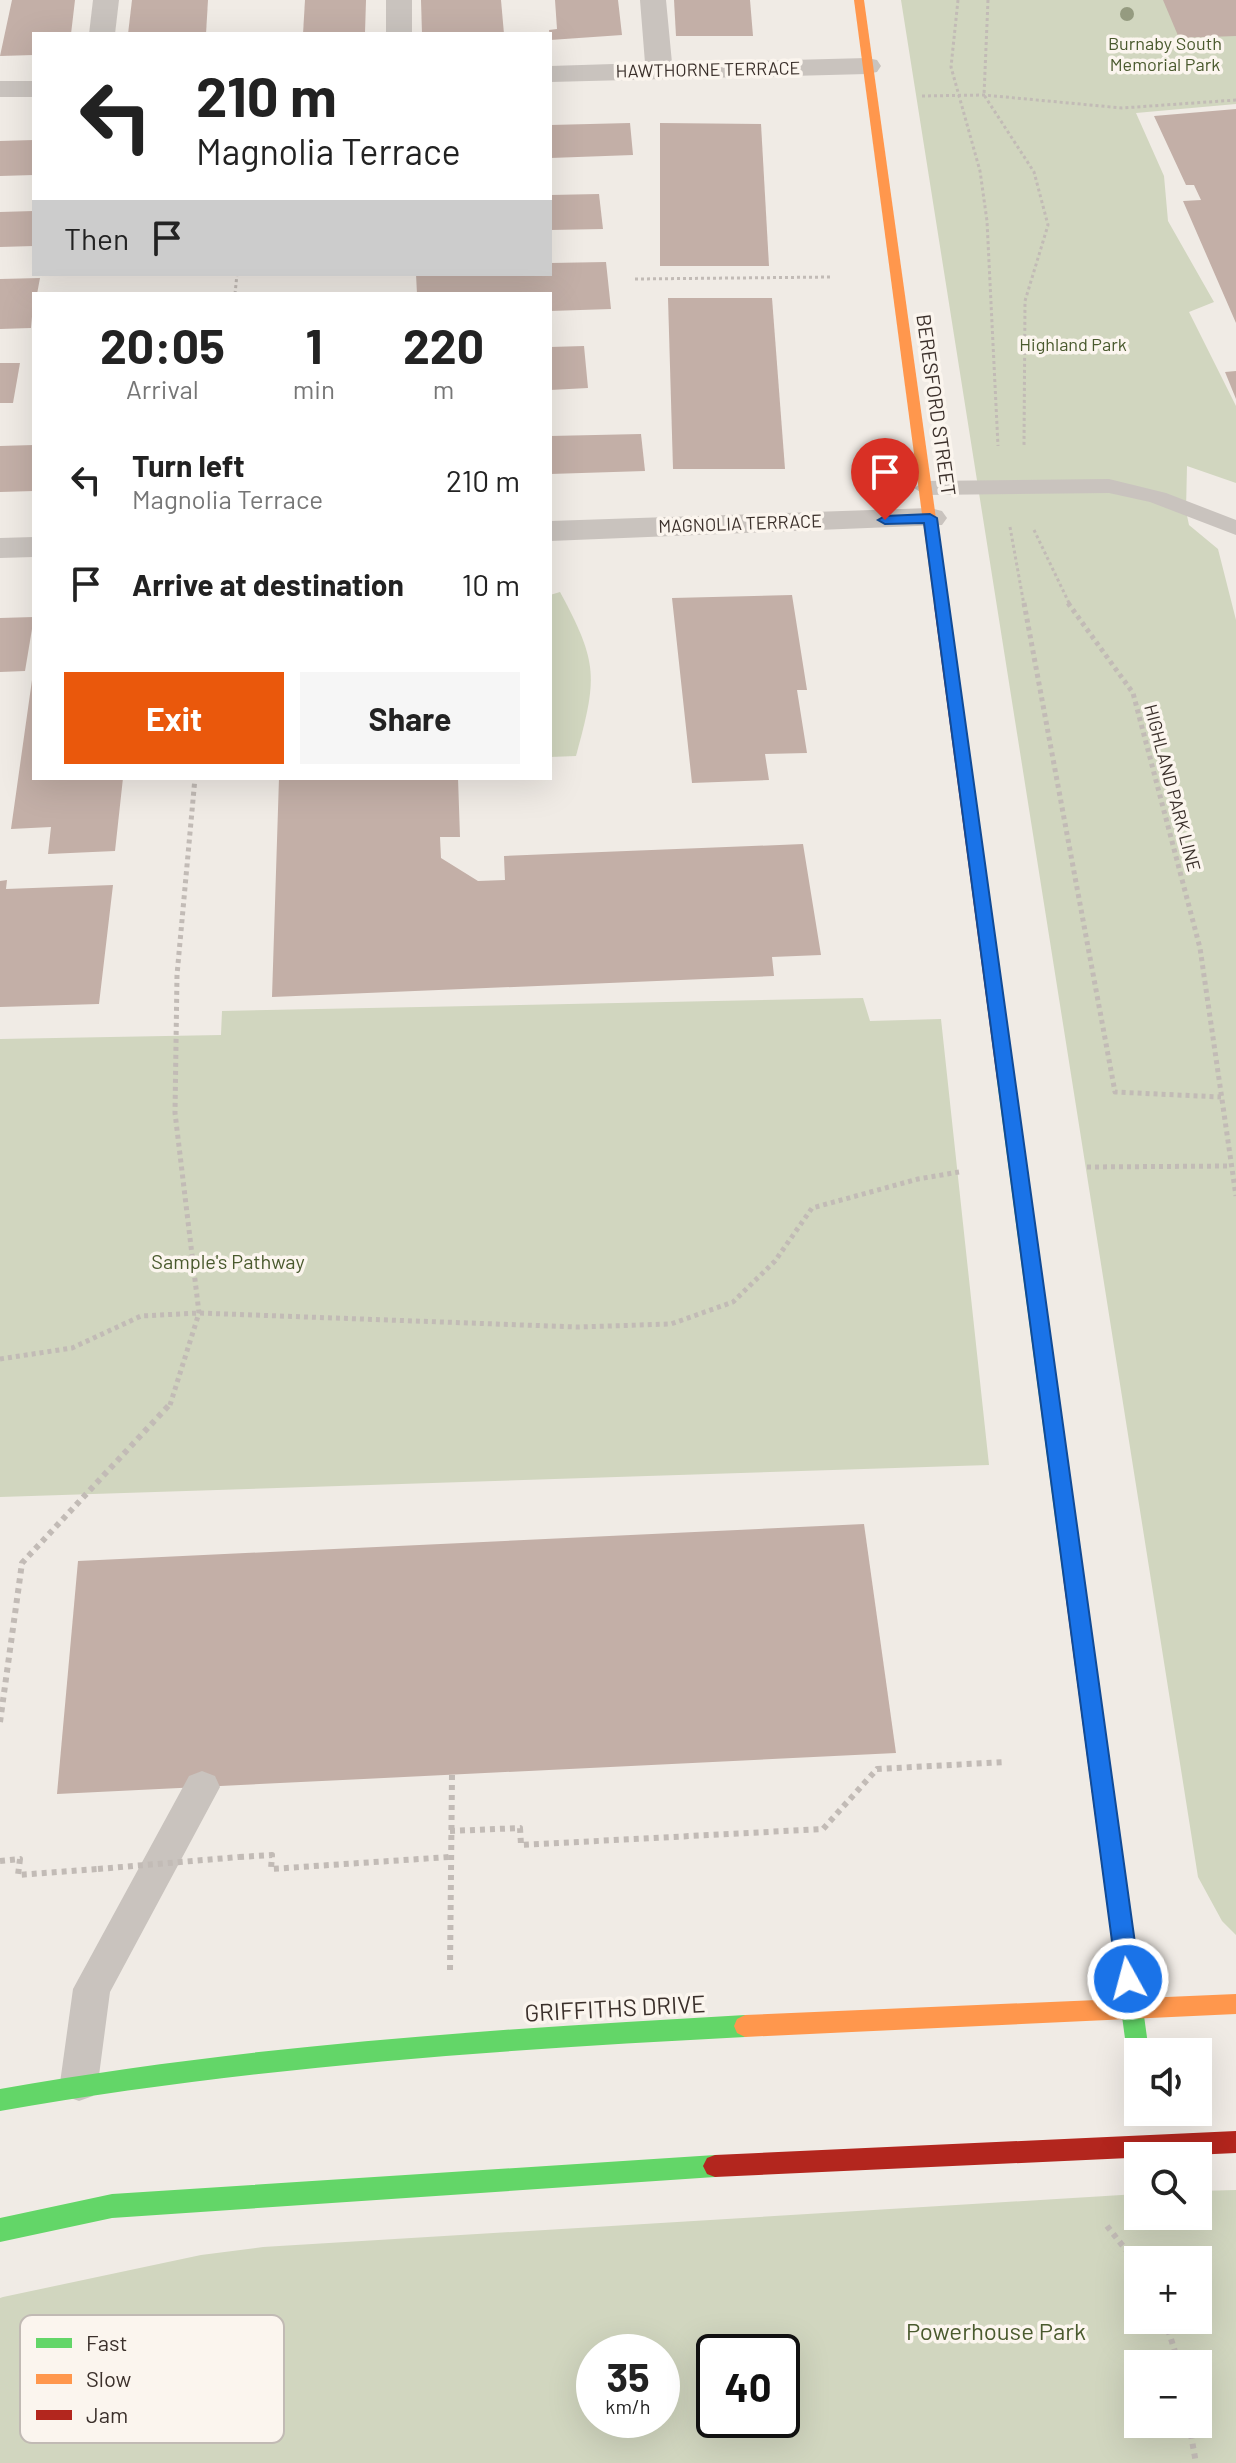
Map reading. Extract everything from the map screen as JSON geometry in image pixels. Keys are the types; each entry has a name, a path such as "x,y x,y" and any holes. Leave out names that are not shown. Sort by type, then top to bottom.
{"street":[{"path":"102,32 106,0"},
{"path":"399,0 399,32"},
{"path":"653,0 659,70"},
{"name":"BERESFORD STREET","path":"859,0 1136,2038"},
{"name":"HAWTHORNE TERRACE","path":"552,74 867,66"},
{"path":"0,89 32,89"},
{"name":"MAGNOLIA TERRACE","path":"552,531 928,503"},
{"path":"0,548 32,547"},
{"name":"GRIFFITHS DRIVE","path":"0,2100 79,2083 388,2046 1236,2004"},
{"path":"1212,2143 1236,2142"},
{"path":"0,2230 112,2206 673,2168 1124,2147"}],"lane":[{"path":"928,503 1013,486 1109,486 1137,491 1236,528"},
{"path":"79,2083 92,1989 202,1787"}],"path":[{"path":"958,0 951,67 956,95 980,171 1013,486 1115,1092 1221,1097"},
{"path":"984,95 988,0"},
{"path":"916,96 984,95 1122,108 1236,100"},
{"name":"HIGHLAND PARK LINE","path":"984,95 1034,172 1048,225 1025,301 1013,486 1062,594 1133,693 1200,948 1236,1196"},
{"path":"635,279 833,277"},
{"path":"0,1722 22,1563 171,1403 199,1313 175,1113 177,975 195,780"},
{"path":"1087,1167 1231,1166"},
{"path":"0,1359 72,1348 141,1316 199,1313 577,1327 671,1324 733,1302 775,1261 812,1208 918,1179 959,1172"},
{"path":"450,1831 520,1828 521,1845 823,1829 877,1769 1005,1762"},
{"path":"450,1970 452,1775"},
{"path":"0,1861 20,1859 18,1875 272,1855 271,1869 449,1857"},
{"path":"1107,2226 1124,2247"},
{"path":"1192,2438 1196,2463"}],"green space":[{"name":"Highland Park","path":"901,0 1236,0 1236,104 1136,113 1164,176 1168,221 1214,302 1189,312 1236,406 1236,483 1187,466 1186,511 1189,525 1218,549 1236,620 1236,1935 1222,1921 1198,1877"},
{"path":"560,592 588,655 588,708 576,756 552,757 552,594"},
{"name":"Sample's Pathway","path":"863,998 870,1021 941,1019 989,1465 0,1497 0,1039 221,1035 222,1011"},
{"name":"Powerhouse Park","path":"1236,2190 1236,2463 0,2463 0,2298 201,2255 263,2247 1124,2195 1124,2230 1212,2230 1212,2191"}],"building":[{"path":"12,0 75,0 71,32 32,32 32,55 0,56"},
{"path":"132,0 208,0 206,32 128,32"},
{"path":"305,0 366,0 365,32 303,32"},
{"path":"421,0 501,0 504,32 422,32"},
{"path":"555,0 618,0 622,35 552,40 549,30 557,29"},
{"path":"674,0 750,0 753,36 676,36"},
{"path":"1163,0 1236,0 1236,36 1179,38"},
{"path":"1236,109 1236,323 1183,201 1201,200 1194,185 1186,185 1154,116"},
{"path":"630,123 633,155 552,158 552,125"},
{"path":"660,123 761,124 769,266 660,266"},
{"path":"32,140 32,175 0,176 0,141"},
{"path":"599,194 603,229 552,230 552,195"},
{"path":"32,211 32,246 0,247 0,212"},
{"path":"606,262 611,309 552,311 552,292 417,292 416,276 552,276 552,263"},
{"path":"40,278 37,292 32,292 31,328 0,329 0,279"},
{"path":"668,298 772,298 785,469 673,469"},
{"path":"584,346 588,388 552,390 552,347"},
{"path":"0,363 20,363 13,403 0,403"},
{"path":"1236,371 1236,399 1225,372"},
{"path":"641,434 645,471 552,474 552,436"},
{"path":"32,445 32,491 0,492 0,446"},
{"path":"792,595 807,690 797,690 807,753 765,754 769,780 692,783 672,598"},
{"path":"32,617 25,671 0,672 0,618"},
{"path":"32,680 32,780 123,780 115,851 48,854 51,827 11,829"},
{"path":"279,780 458,780 460,837 440,837 441,858 478,881 505,880 504,856 803,844 821,955 772,957 774,976 272,997"},
{"path":"7,880 6,889 113,885 99,1004 0,1007 0,881"},
{"path":"864,1524 896,1753 57,1794 78,1561"}],"traffic: fast":[{"path":"1006,1080 1073,1577"},
{"path":"1123,1943 1136,2038"},
{"path":"0,2100 185,2070 278,2059 464,2042 745,2026"},
{"path":"0,2230 112,2206 715,2166"}],"traffic: slow":[{"path":"859,0 941,605"},
{"path":"745,2026 1236,2004"}],"traffic: jam":[{"path":"941,605 1006,1080"},
{"path":"1073,1577 1123,1943"},
{"path":"715,2166 1236,2142"}],"route":[{"path":"885,520 930,518 1128,1979"}],"park label":[{"name":"Burnaby South Memorial Park","path":"1165,54"}]}
